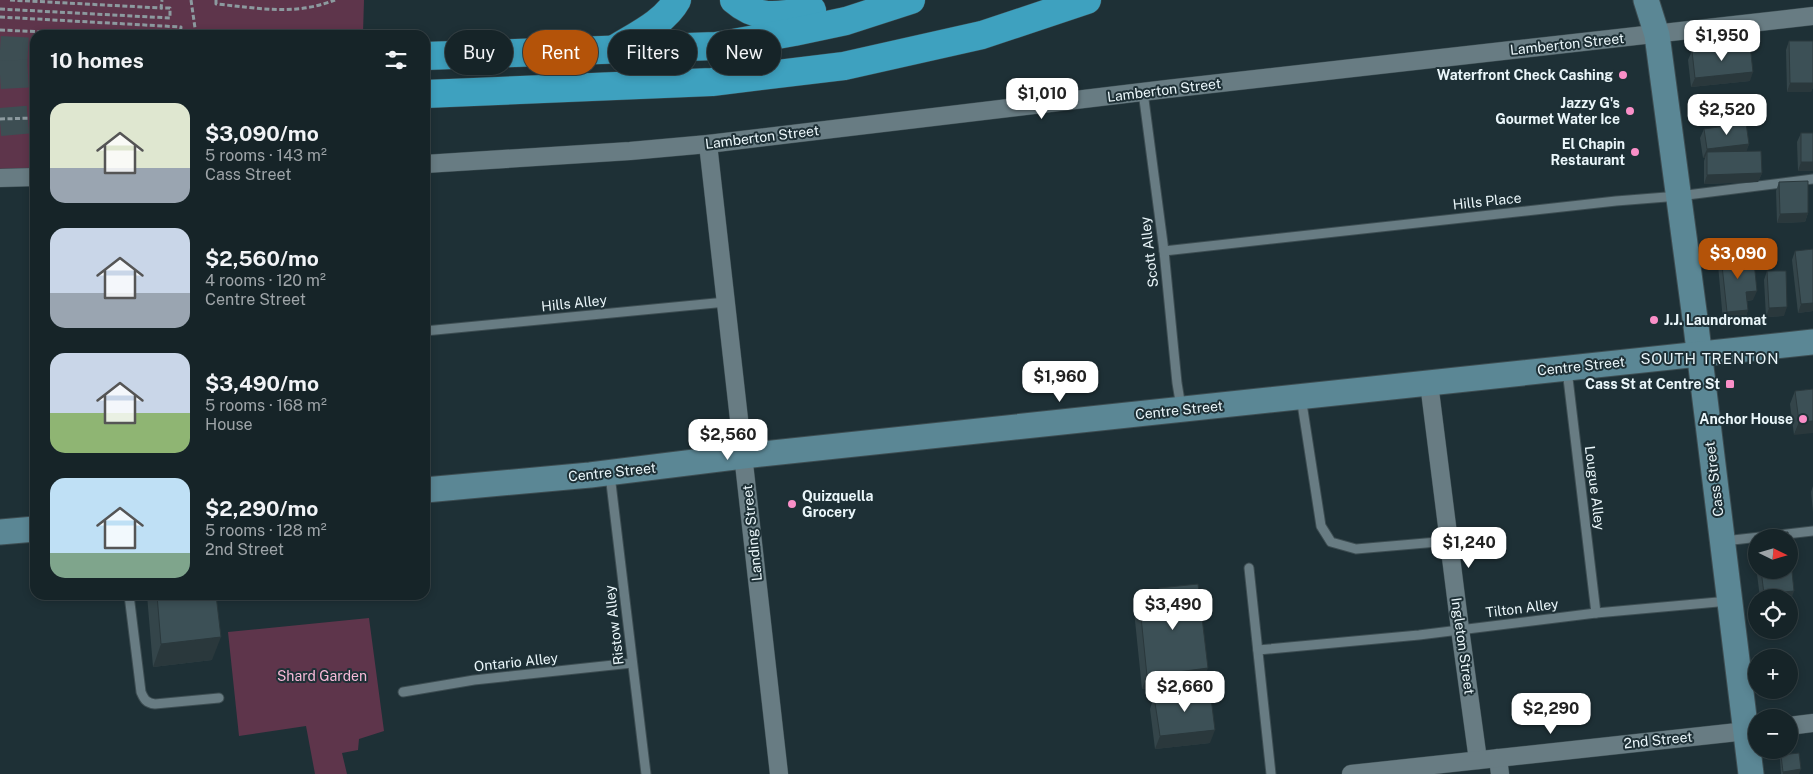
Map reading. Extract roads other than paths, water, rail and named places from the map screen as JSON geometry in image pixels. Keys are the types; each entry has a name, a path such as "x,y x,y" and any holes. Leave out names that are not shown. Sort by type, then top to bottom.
{"highway":[{"path":"644,30 672,9 677,0"},
{"path":"734,0 752,13 776,16 822,8 852,0"},
{"path":"697,47 716,46 794,32 846,20 911,0"},
{"path":"430,94 712,82 835,68 982,35 1087,0"},
{"path":"430,56 608,49"}],"street":[{"name":"Cass Street","path":"1646,0 1657,35 1700,353 1730,601 1748,712"},
{"name":"Cass Street","path":"1657,35 1666,6 1665,0"},
{"name":"Lamberton Street","path":"430,164 708,144 1143,92 1813,16"},
{"name":"Landing Street","path":"708,144 779,774"},
{"path":"0,178 30,177"},
{"name":"Centre Street","path":"430,490 609,472 1567,367 1813,342"},
{"name":"Ingleton Street","path":"1429,383 1478,760"},
{"path":"0,532 30,529"},
{"path":"1798,725 1813,723"},
{"name":"2nd Street","path":"1351,774 1478,760 1499,766 1748,730"},
{"name":"Cass Street","path":"1751,759 1751,774"}],"lane":[{"name":"Scott Alley","path":"1143,92 1164,251 1177,382 1182,409"},
{"name":"Hills Place","path":"1164,251 1607,202 1679,196 1813,179"},
{"name":"Hills Alley","path":"430,331 726,302"},
{"name":"Lougue Alley","path":"1567,367 1596,613"},
{"path":"1301,397 1321,526 1331,542 1356,548 1449,541"},
{"name":"Ristow Alley","path":"609,472 646,774"},
{"path":"1722,541 1813,532"},
{"path":"1249,568 1271,774"},
{"path":"130,600 141,692 144,700 154,704 219,698"},
{"name":"Tilton Alley","path":"1258,650 1419,635 1596,613 1730,601"},
{"name":"Ontario Alley","path":"403,692 474,680 632,663"}],"tunnel":[{"path":"0,50 30,52"},
{"path":"0,75 30,73"},
{"path":"0,122 30,119"}],"place":[{"name":"Waterfront Check Cashing","path":"1623,75"},
{"name":"Jazzy G's Gourmet Water Ice","path":"1630,111"},
{"name":"El Chapin Restaurant","path":"1635,152"},
{"name":"J.J. Laundromat","path":"1654,320"},
{"name":"Cass St at Centre St","path":"1730,384"},
{"name":"Anchor House","path":"1803,419"},
{"name":"Quizquella Grocery","path":"792,504"}],"district":[{"name":"SOUTH TRENTON","path":"1710,359"}],"park label":[{"name":"Shard Garden","path":"322,676"}]}
